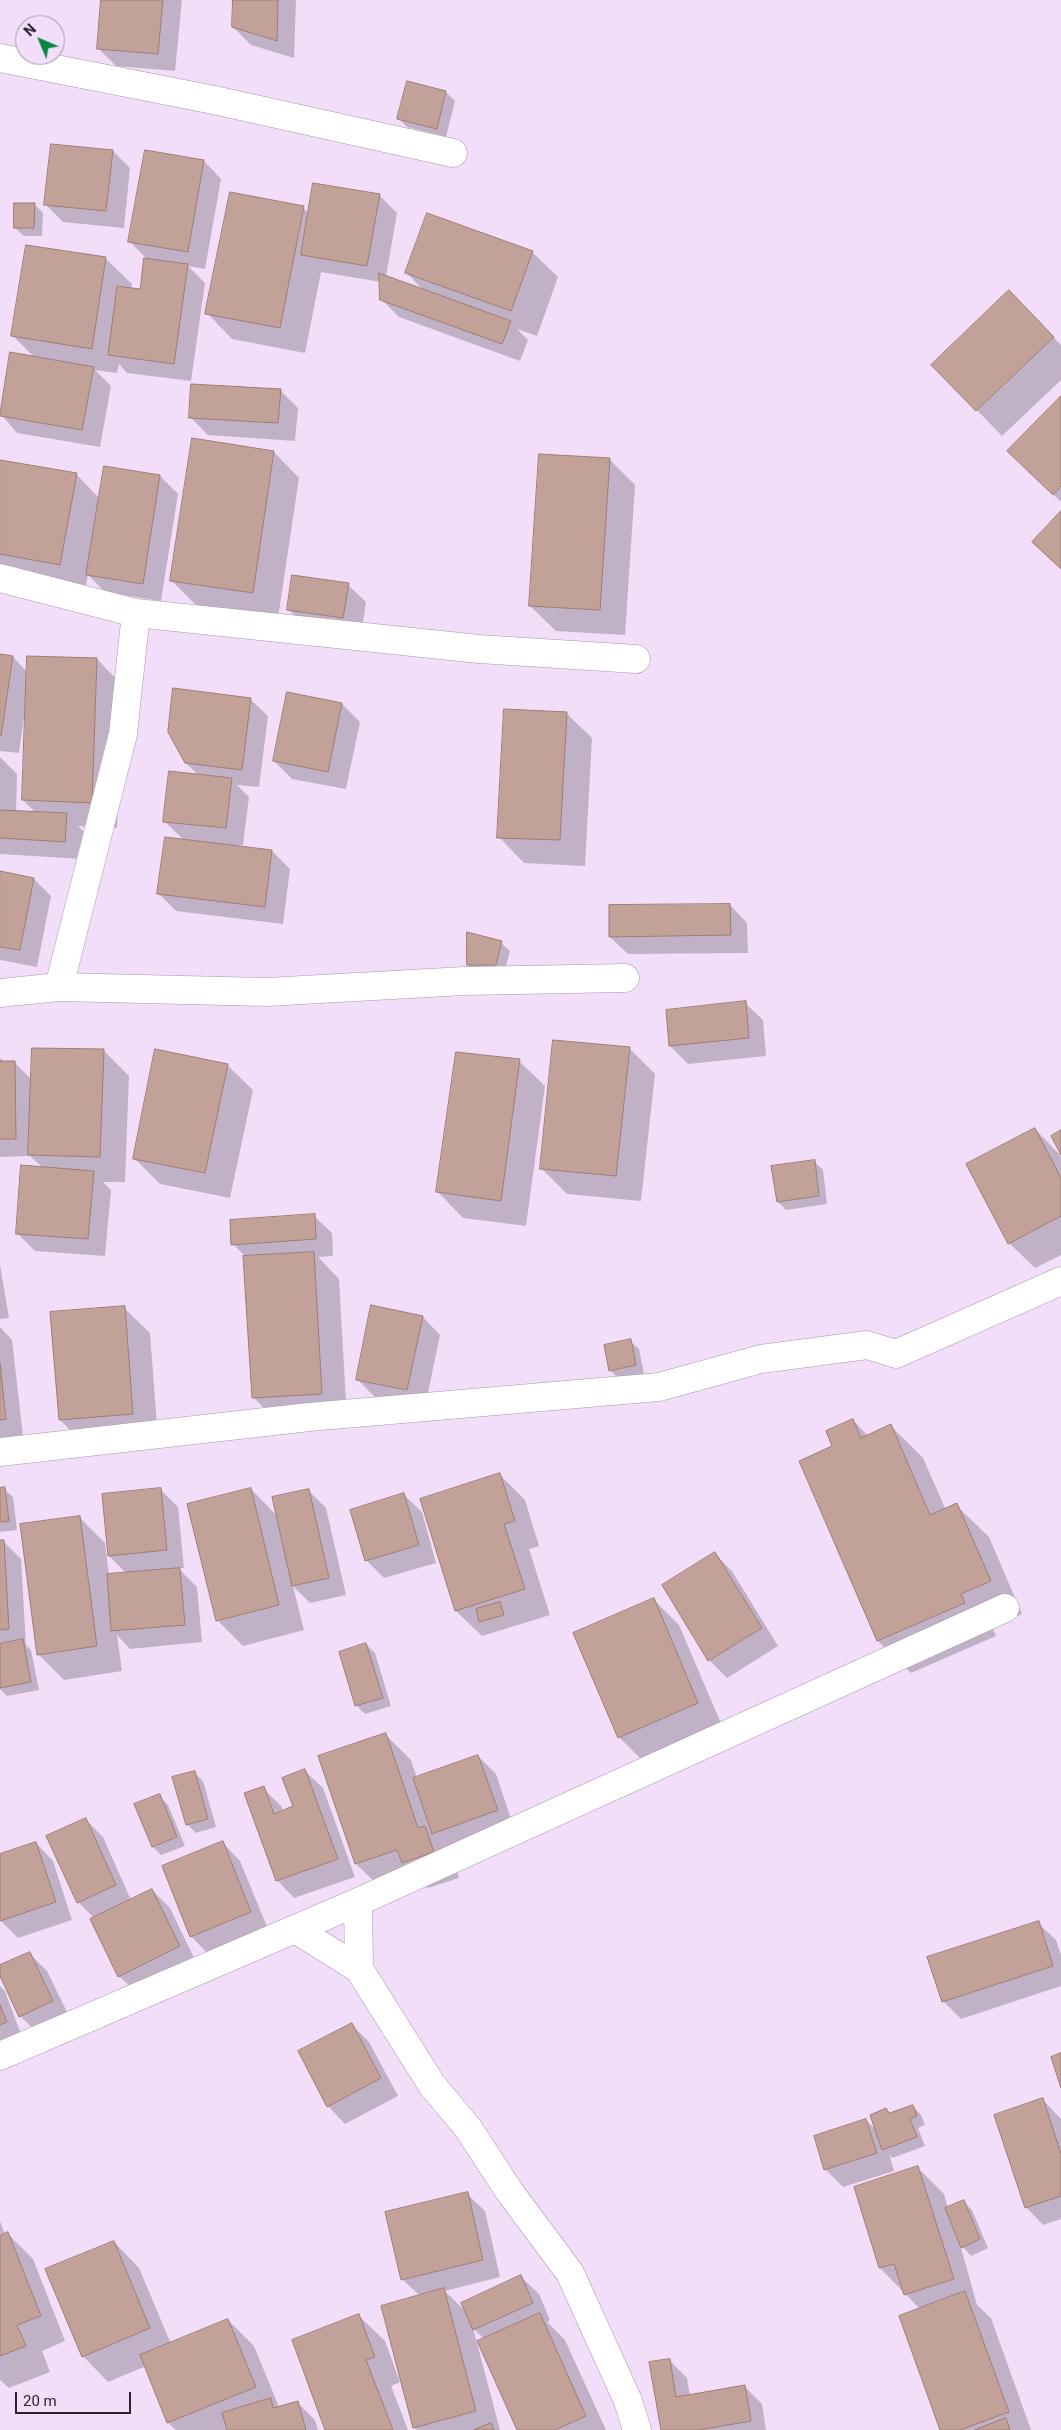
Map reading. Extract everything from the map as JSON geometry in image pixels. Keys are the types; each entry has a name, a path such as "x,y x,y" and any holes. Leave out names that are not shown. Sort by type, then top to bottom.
{"street":[{"path":"0,58 214,100 453,153"},
{"path":"0,578 136,613 479,649 636,659"},
{"path":"59,987 123,734 136,613"},
{"path":"0,994 59,987 267,992 464,981 625,978"},
{"path":"0,1452 309,1417 659,1386 761,1359 867,1345 896,1354 1061,1281"},
{"path":"0,2056 358,1902 1005,1608"},
{"path":"358,1902 359,1969"},
{"path":"295,1929 359,1969 432,2085 468,2128 510,2192 570,2273 628,2401 637,2430"}],"building":[{"path":"101,0 163,0 158,54 97,49"},
{"path":"233,0 278,0 277,41 232,27"},
{"path":"407,81 446,91 437,129 397,119"},
{"path":"51,144 113,150 106,211 44,205"},
{"path":"145,150 204,160 188,252 128,242"},
{"path":"313,183 380,194 367,266 301,255"},
{"path":"230,192 304,206 280,328 205,314"},
{"path":"14,203 35,203 34,228 14,228"},
{"path":"427,213 533,251 511,311 405,273"},
{"path":"26,245 106,257 92,349 11,336"},
{"path":"144,258 188,264 174,364 108,355 117,286 140,289"},
{"path":"379,273 511,321 502,344 380,300"},
{"path":"1009,290 1054,337 976,411 931,365"},
{"path":"10,352 94,367 82,430 0,416"},
{"path":"191,384 281,389 278,423 189,418"},
{"path":"1061,396 1061,486 1053,495 1007,451"},
{"path":"192,438 274,451 253,593 170,581"},
{"path":"539,454 610,458 600,610 529,606"},
{"path":"0,460 77,473 60,565 0,554"},
{"path":"104,466 160,475 143,584 86,575"},
{"path":"1061,511 1061,569 1032,542"},
{"path":"292,575 349,583 343,618 287,610"},
{"path":"0,654 13,656 1,736 0,736"},
{"path":"27,656 97,658 92,803 22,800"},
{"path":"173,688 251,698 242,770 185,763 168,732"},
{"path":"287,692 342,703 328,772 273,761"},
{"path":"504,709 567,712 560,840 497,838"},
{"path":"169,771 232,778 226,828 163,822"},
{"path":"0,810 67,813 65,842 0,838"},
{"path":"165,837 272,850 265,907 157,894"},
{"path":"0,871 34,878 20,950 0,947"},
{"path":"730,904 731,935 609,937 609,905"},
{"path":"467,932 502,941 496,965 467,965"},
{"path":"746,1001 749,1038 669,1046 666,1010"},
{"path":"553,1040 630,1047 616,1176 540,1169"},
{"path":"32,1048 104,1049 100,1157 28,1155"},
{"path":"155,1049 228,1064 205,1173 133,1159"},
{"path":"456,1052 520,1059 501,1201 436,1192"},
{"path":"0,1061 15,1061 16,1139 0,1139"},
{"path":"1035,1128 1061,1178 1061,1216 1008,1244 966,1164"},
{"path":"1061,1130 1061,1155 1051,1136"},
{"path":"815,1160 819,1196 777,1202 771,1166"},
{"path":"21,1165 94,1171 88,1239 16,1234"},
{"path":"315,1214 316,1239 231,1245 230,1220"},
{"path":"314,1252 322,1394 252,1398 243,1256"},
{"path":"371,1305 423,1316 407,1390 356,1380"},
{"path":"125,1306 133,1414 59,1420 50,1312"},
{"path":"631,1339 636,1365 609,1371 604,1345"},
{"path":"0,1363 6,1419 0,1420"},
{"path":"853,1419 861,1438 891,1424 930,1515 957,1503 991,1581 961,1594 965,1603 877,1641 799,1461 832,1446 826,1431"},
{"path":"500,1473 515,1521 504,1524 525,1589 455,1611 420,1499"},
{"path":"5,1487 9,1521 0,1522 0,1488"},
{"path":"161,1488 167,1550 108,1556 102,1494"},
{"path":"251,1488 279,1605 216,1621 187,1504"},
{"path":"309,1489 329,1578 292,1586 272,1497"},
{"path":"404,1493 419,1545 365,1561 350,1510"},
{"path":"80,1516 97,1646 37,1655 20,1524"},
{"path":"0,1540 4,1540 9,1629 0,1630"},
{"path":"715,1552 762,1628 708,1661 662,1585"},
{"path":"180,1568 185,1625 111,1631 107,1574"},
{"path":"654,1598 698,1703 618,1738 573,1633"},
{"path":"500,1602 504,1615 479,1622 476,1609"},
{"path":"23,1639 31,1682 0,1688 0,1644"},
{"path":"366,1643 383,1698 355,1706 339,1652"},
{"path":"386,1733 418,1828 425,1826 434,1852 402,1863 397,1850 355,1864 318,1756"},
{"path":"478,1755 498,1810 432,1834 413,1778"},
{"path":"305,1769 338,1859 276,1881 244,1793 264,1786 274,1814 293,1806 282,1778"},
{"path":"195,1771 208,1819 186,1825 172,1777"},
{"path":"160,1794 177,1837 152,1847 134,1804"},
{"path":"86,1818 116,1885 77,1903 46,1836"},
{"path":"223,1841 251,1912 190,1937 162,1866"},
{"path":"36,1842 56,1902 0,1921 0,1854"},
{"path":"152,1889 180,1946 118,1977 90,1919"},
{"path":"1039,1921 1053,1966 942,2002 927,1957"},
{"path":"30,1952 53,2001 19,2017 0,1976 0,1965"},
{"path":"0,2005 7,2022 0,2025"},
{"path":"352,2023 381,2078 327,2107 298,2051"},
{"path":"1061,2053 1061,2088 1051,2057"},
{"path":"1043,2098 1061,2154 1061,2196 1025,2208 994,2115"},
{"path":"913,2105 917,2116 910,2119 917,2137 882,2150 870,2115 886,2108 889,2113"},
{"path":"866,2119 877,2153 824,2170 814,2136"},
{"path":"918,2166 954,2279 904,2295 894,2264 879,2268 854,2187"},
{"path":"468,2192 483,2260 401,2280 385,2212"},
{"path":"964,2200 980,2239 961,2248 945,2208"},
{"path":"8,2232 41,2316 17,2325 26,2346 0,2356 0,2236"},
{"path":"114,2241 150,2328 82,2357 45,2269"},
{"path":"521,2275 533,2303 473,2330 461,2303"},
{"path":"444,2288 476,2411 413,2428 381,2306"},
{"path":"965,2291 1009,2412 960,2430 940,2430 899,2316"},
{"path":"540,2313 586,2416 555,2430 517,2430 477,2341"},
{"path":"359,2314 375,2357 366,2360 393,2430 325,2430 292,2340"},
{"path":"228,2319 256,2387 167,2423 140,2355"},
{"path":"670,2359 676,2397 745,2385 751,2421 699,2430 661,2430 649,2362"},
{"path":"271,2398 273,2408 298,2401 306,2430 227,2430 222,2413"},
{"path":"1006,2418 1010,2430 975,2430"},
{"path":"491,2423 494,2430 474,2430"}]}
